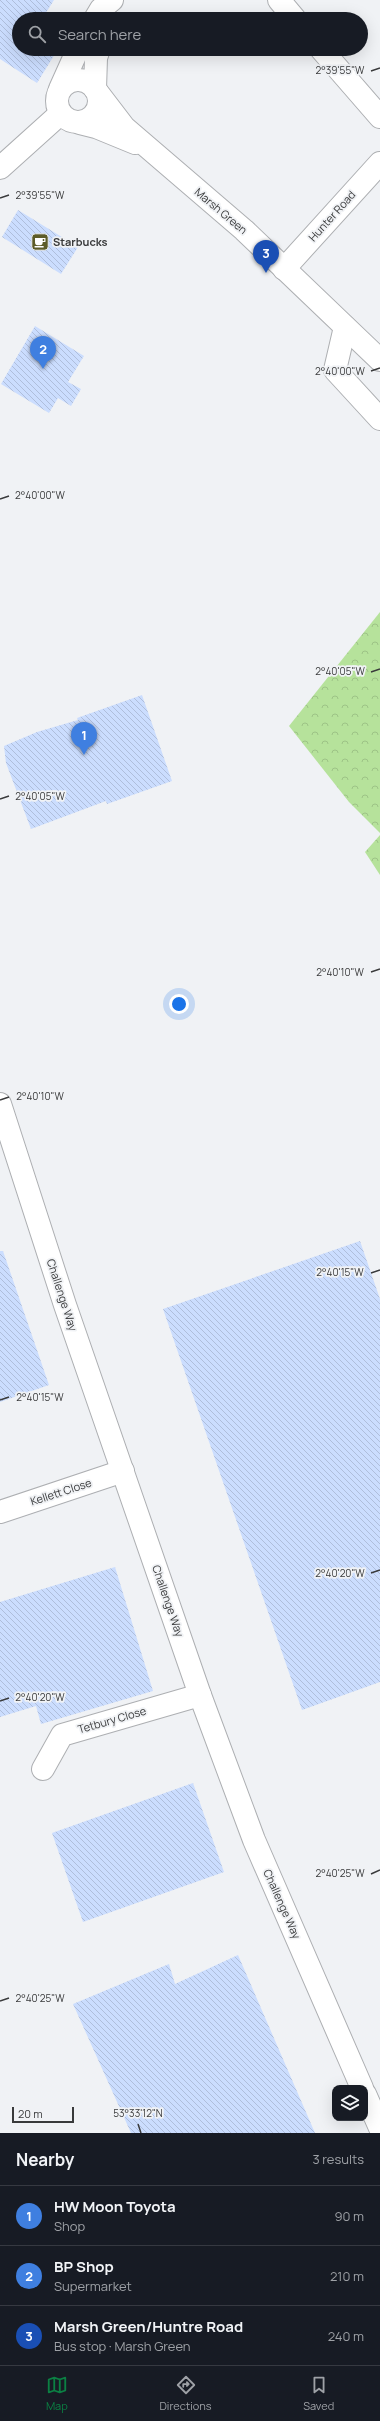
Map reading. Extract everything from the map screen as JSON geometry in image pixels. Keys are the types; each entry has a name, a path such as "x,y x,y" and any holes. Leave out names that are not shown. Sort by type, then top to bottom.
{"street":[{"path":"98,12 100,9 112,0"},
{"path":"115,12 118,0"},
{"path":"279,0 289,12"},
{"path":"75,56 60,89 57,102 60,114 70,121 80,123 95,115 99,104 97,91 97,56"},
{"path":"327,56 380,117"},
{"path":"60,89 65,84 76,80 87,82 97,91"},
{"name":"Marsh Green","path":"97,91 124,127 244,230 380,360"},
{"path":"0,168 60,114"},
{"name":"Marsh Green","path":"80,123 116,134 147,148"},
{"name":"Hunter Road","path":"284,269 380,163"},
{"path":"345,327 335,370 380,418"},
{"name":"Challenge Way","path":"0,1104 65,1306 200,1695 254,1840 361,2085"},
{"name":"Kellett Close","path":"0,1512 123,1471"},
{"name":"Tetbury Close","path":"43,1769 62,1735 200,1695"},
{"path":"368,2101 380,2128"}],"green space":[{"path":"380,612 380,833 349,802 289,726"},
{"path":"380,835 380,875 365,852"}],"building":[{"path":"0,0 54,0 46,12 12,12 12,56 54,56 37,83 0,59"},
{"name":"Starbucks","path":"18,210 78,247 61,274 2,237"},
{"path":"35,326 84,356 68,382 81,389 71,406 58,398 49,413 1,384"},
{"path":"142,695 172,781 107,804 106,801 31,829 6,763 4,746 37,732 78,720 77,718"},
{"path":"360,1241 380,1299 380,1682 302,1710 163,1309"},
{"path":"0,1251 3,1251 49,1385 0,1402"},
{"path":"115,1567 153,1691 41,1724 36,1706 0,1717 0,1602"},
{"path":"193,1783 224,1872 83,1922 52,1833"},
{"path":"238,1955 315,2133 131,2133 73,2004 169,1964 175,1984"}],"place":[{"name":"Starbucks","path":"40,242"},
{"name":"Marsh Green/Huntre Road","path":"266,273"},
{"name":"BP Shop","path":"43,369"},
{"name":"HW Moon Toyota","path":"84,755"}]}
